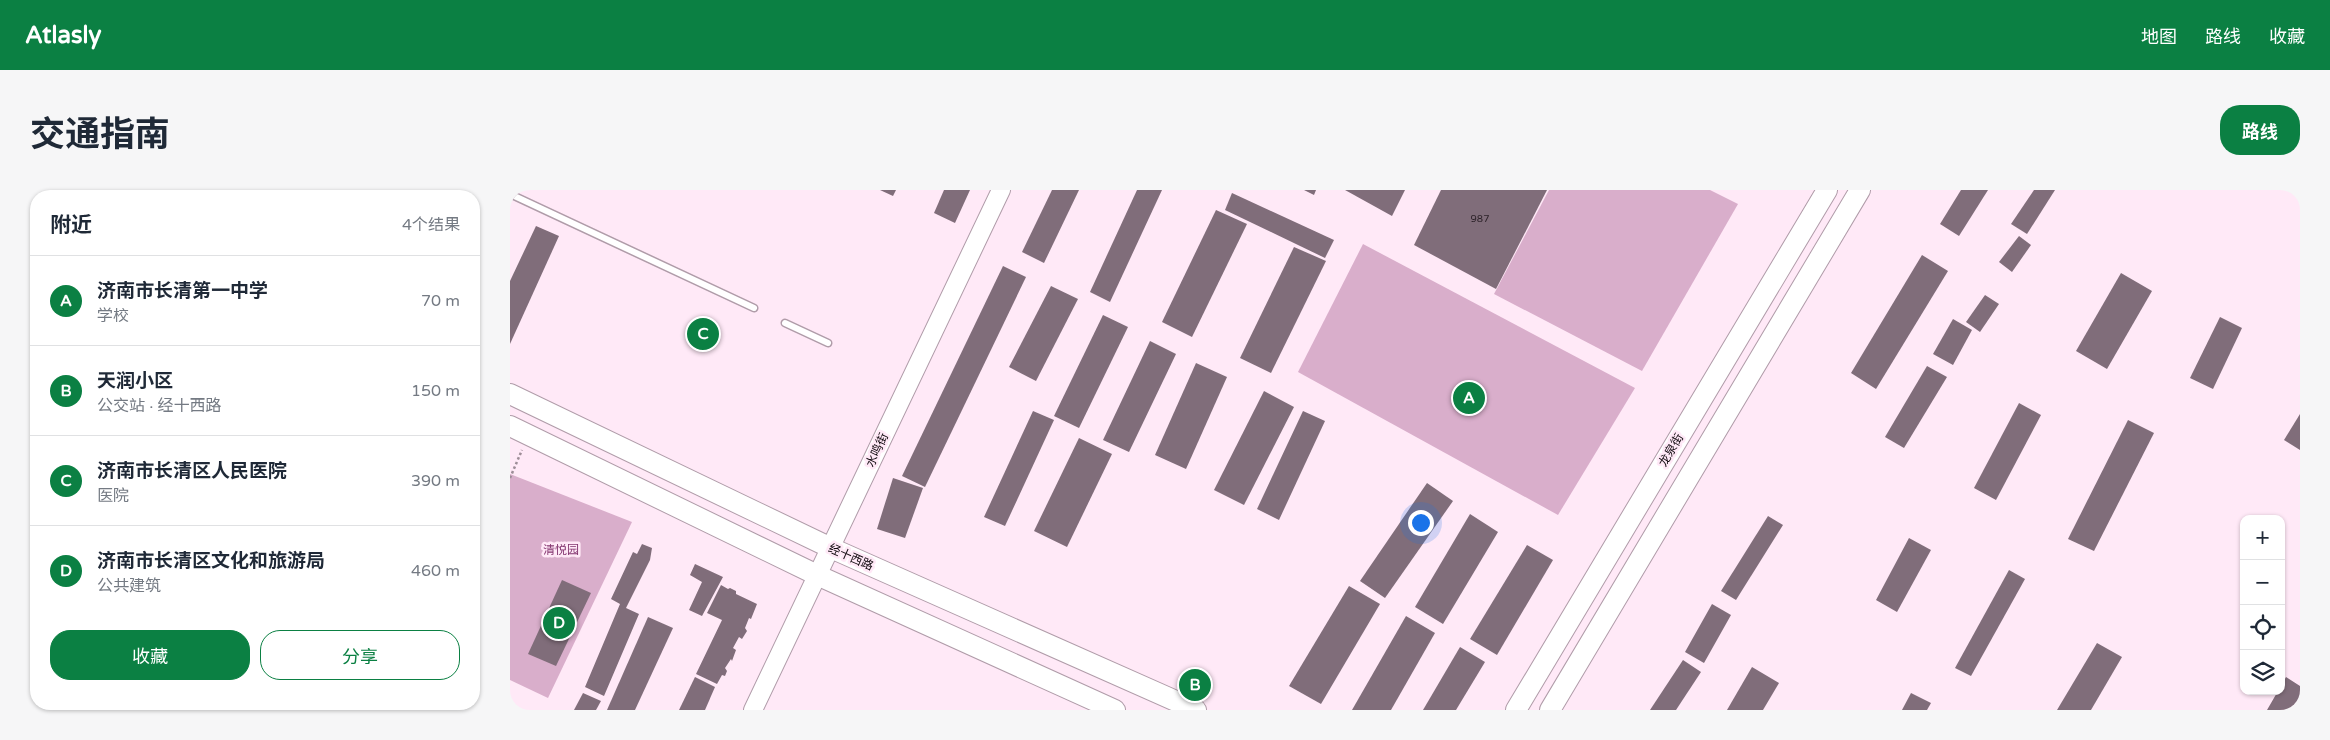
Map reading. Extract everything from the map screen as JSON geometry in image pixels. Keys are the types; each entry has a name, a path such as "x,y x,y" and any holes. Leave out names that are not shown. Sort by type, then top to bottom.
{"main road":[{"name":"龙泉街","path":"1516,710 1827,190"},
{"path":"1550,710 1860,190"},
{"name":"经十西路","path":"510,394 831,548 1196,710"},
{"path":"519,430 817,575 1115,710"}],"street":[{"name":"水鸣街","path":"753,710 1001,190"}],"lane":[{"path":"510,194 754,308"},
{"path":"785,323 828,343"}],"path":[{"path":"510,478 519,430"}],"green space":[{"path":"1549,190 1710,190 1738,204 1642,371 1494,294"},
{"path":"1363,244 1635,388 1558,515 1298,372"},
{"name":"清悦园","path":"510,474 632,522 548,698 510,680"}],"building":[{"path":"880,190 896,190 893,196"},
{"path":"944,190 970,190 955,223 934,213"},
{"path":"1052,190 1079,190 1044,263 1022,252"},
{"path":"1137,190 1162,190 1110,302 1090,292"},
{"path":"1304,190 1316,190 1314,195"},
{"path":"1345,190 1405,190 1392,216"},
{"path":"1441,190 1547,190 1496,289 1414,245"},
{"path":"1961,190 1988,190 1959,236 1940,224"},
{"path":"2034,190 2055,190 2027,234 2011,224"},
{"path":"1232,193 1334,240 1325,258 1225,210"},
{"path":"1216,210 1247,224 1192,337 1162,322"},
{"path":"536,226 559,236 510,344 510,281"},
{"path":"2019,236 2031,245 2012,272 1999,262"},
{"path":"1294,247 1326,261 1271,373 1240,358"},
{"path":"1922,255 1948,271 1876,389 1851,373"},
{"path":"1003,266 1026,277 925,487 902,476"},
{"path":"2121,273 2152,291 2107,369 2076,351"},
{"path":"1051,286 1078,299 1036,381 1009,367"},
{"path":"1985,295 1999,304 1980,332 1966,322"},
{"path":"1103,315 1128,327 1079,428 1054,416"},
{"path":"2220,317 2242,328 2213,389 2190,378"},
{"path":"1953,319 1972,330 1953,365 1933,354"},
{"path":"1150,341 1176,354 1129,452 1103,440"},
{"path":"1196,363 1227,377 1186,469 1155,455"},
{"path":"1927,366 1947,377 1904,448 1885,437"},
{"path":"1264,391 1294,407 1244,505 1214,490"},
{"path":"2019,403 2041,415 1996,500 1974,488"},
{"path":"1033,411 1054,420 1005,526 984,517"},
{"path":"1303,411 1325,421 1279,520 1257,509"},
{"path":"2300,414 2300,450 2284,440"},
{"path":"2128,420 2154,433 2094,551 2068,539"},
{"path":"1079,438 1112,454 1067,547 1034,531"},
{"path":"893,478 923,488 905,538 877,529"},
{"path":"1427,483 1453,501 1385,598 1360,581"},
{"path":"1470,514 1498,532 1443,624 1415,607"},
{"path":"1768,516 1783,525 1736,600 1721,591"},
{"path":"1909,538 1931,550 1897,612 1876,600"},
{"path":"642,544 652,548 650,560 626,608 639,614 604,696 585,687 620,604 611,599 633,552 637,554"},
{"path":"1527,545 1553,560 1497,655 1470,639"},
{"path":"695,564 723,577 702,616 689,610 702,582 690,575"},
{"path":"2009,570 2025,579 1971,676 1955,668"},
{"path":"562,580 591,593 556,666 528,654"},
{"path":"721,585 736,591 736,594 757,604 745,628 747,631 742,639 739,637 733,648 736,650 732,661 731,659 725,668 727,671 725,676 722,675 717,684 696,674 722,620 707,613"},
{"path":"1349,586 1380,604 1321,704 1289,686"},
{"path":"1712,604 1731,615 1704,663 1685,652"},
{"path":"1406,616 1435,633 1391,710 1352,710"},
{"path":"648,617 673,628 635,710 607,710"},
{"path":"2097,643 2122,657 2091,710 2057,710"},
{"path":"1460,647 1485,662 1456,710 1423,710"},
{"path":"1683,660 1701,672 1676,710 1650,710"},
{"path":"1752,667 1779,683 1763,710 1727,710"},
{"path":"695,677 715,687 705,710 679,710"},
{"path":"2286,677 2300,686 2299,710 2267,710 2276,695 2285,695"},
{"path":"583,693 601,701 596,710 574,710"},
{"path":"1911,693 1931,703 1927,710 1902,710"}],"place":[{"name":"济南市长清区人民医院","path":"703,334"},
{"name":"济南市长清第一中学","path":"1469,398"},
{"name":"济南市长清区文化和旅游局","path":"559,623"},
{"name":"天润小区","path":"1195,685"}]}
